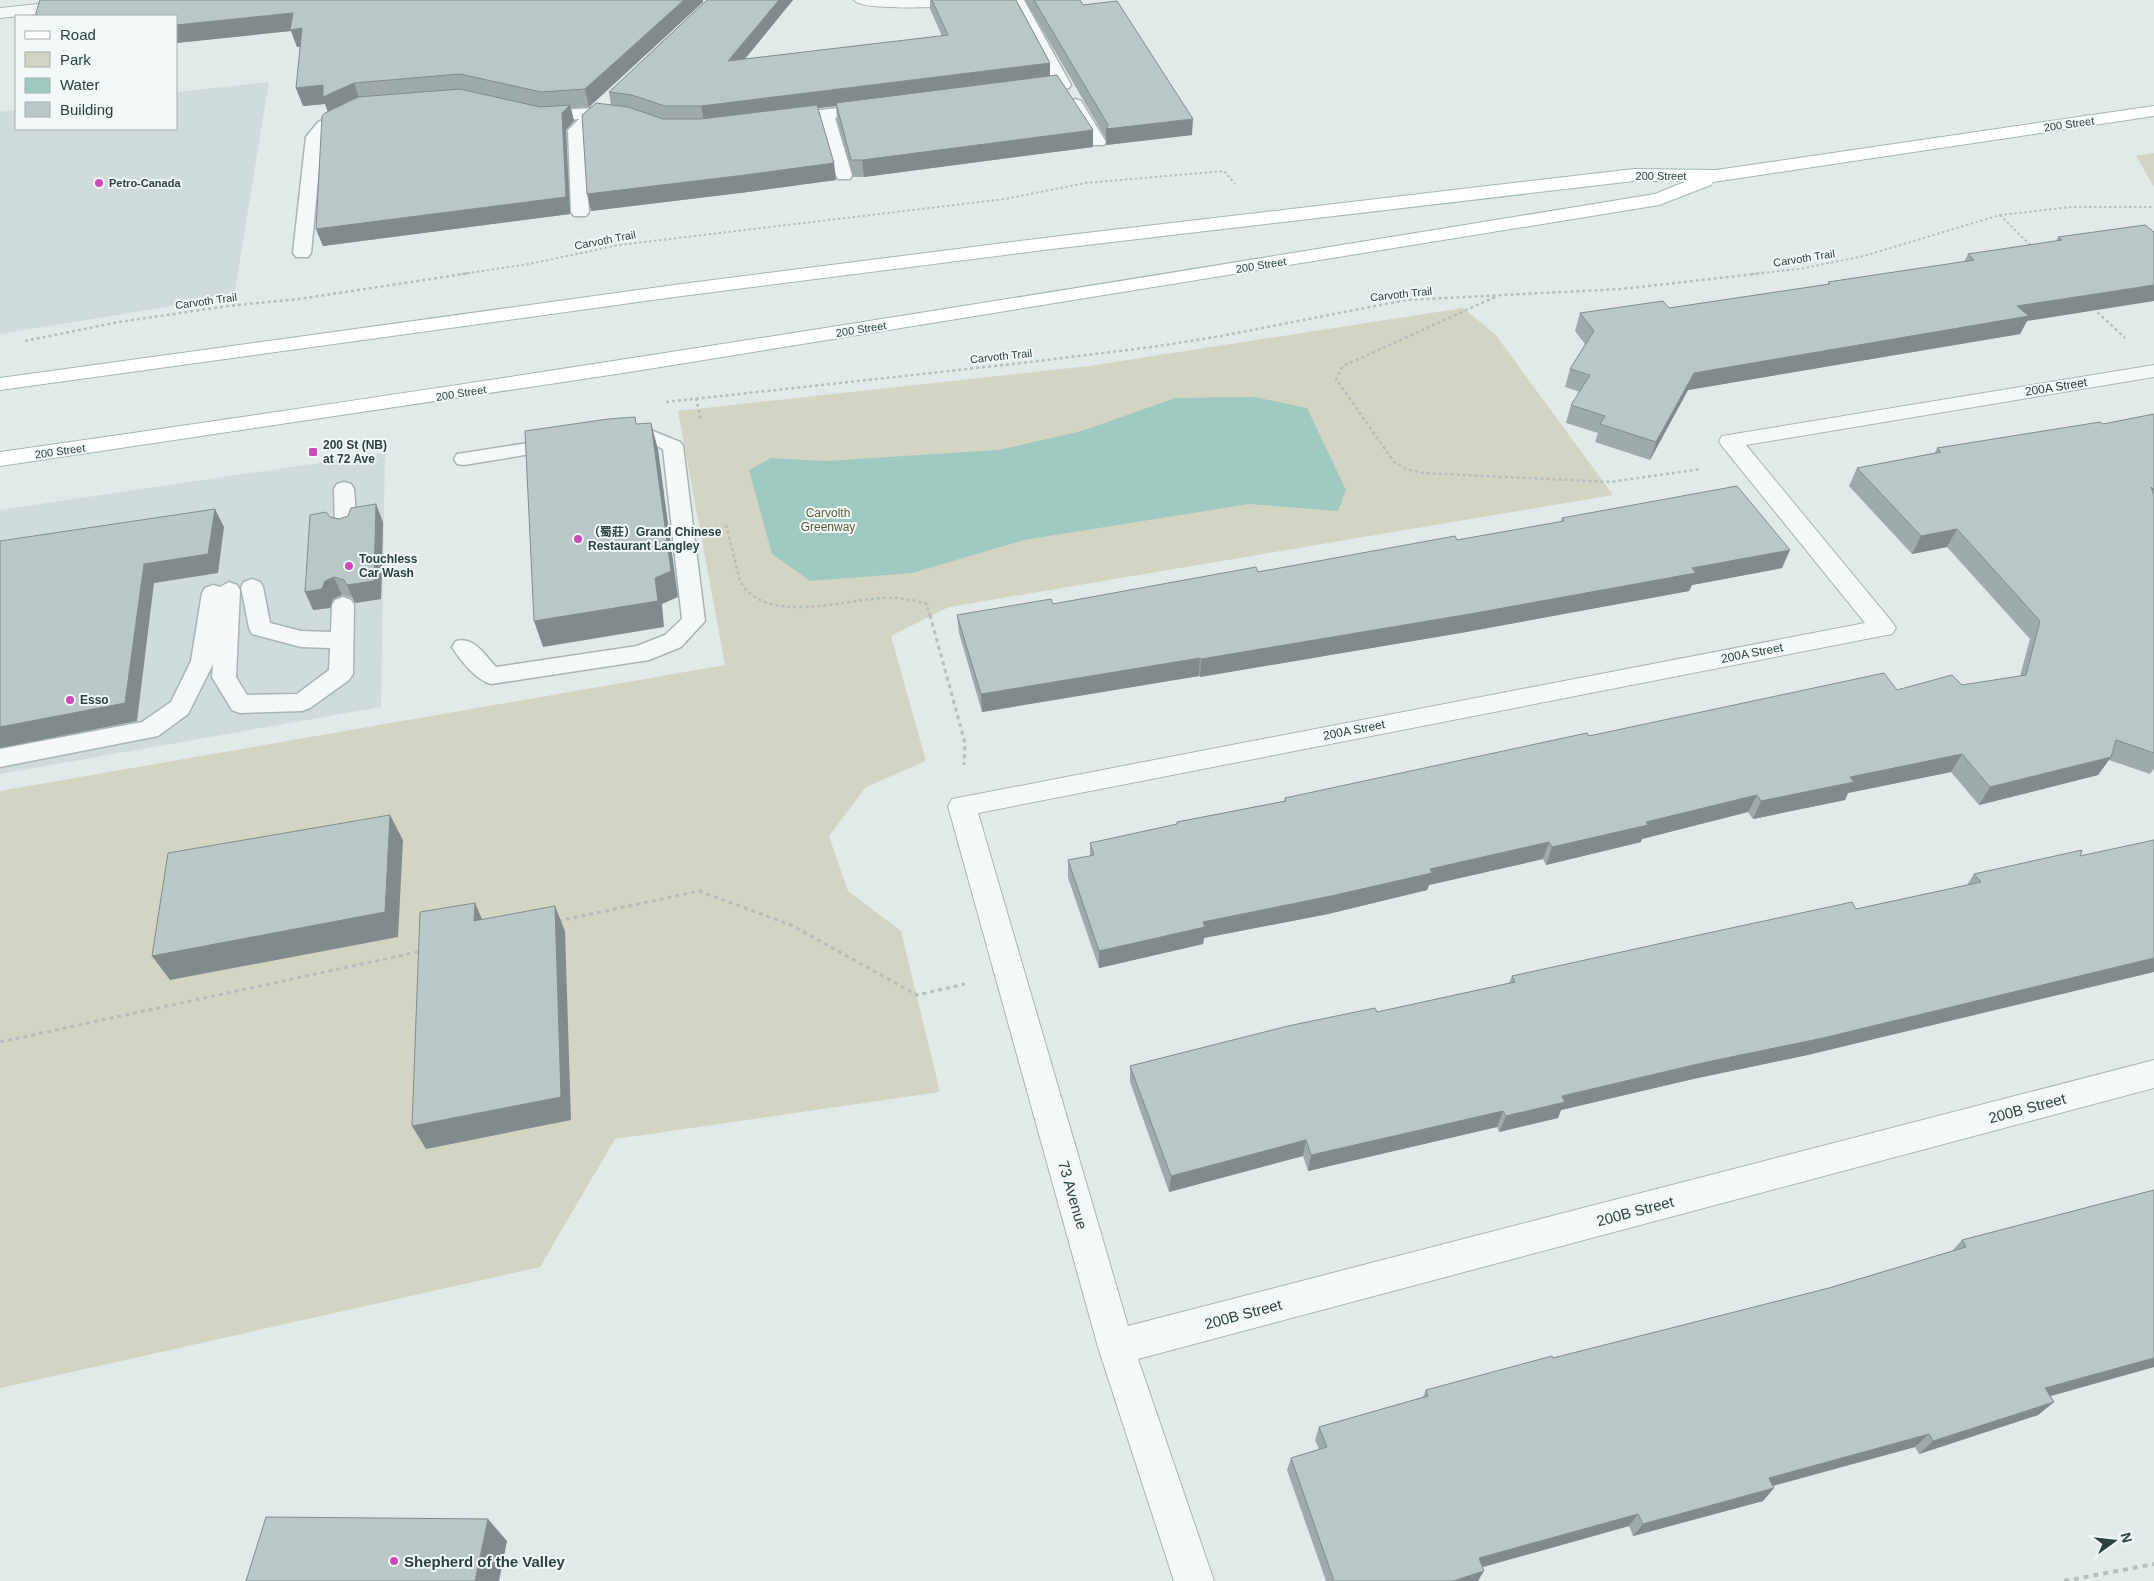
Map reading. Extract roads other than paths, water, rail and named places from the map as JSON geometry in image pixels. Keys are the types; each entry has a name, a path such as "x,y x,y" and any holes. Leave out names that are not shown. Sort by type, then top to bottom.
{"main road":[{"name":"200 Street","path":"0,384 674,291 1042,245 1634,175 1716,176 2154,111"},
{"name":"200 Street","path":"0,460 474,392 1630,204 1659,199 1716,176"}],"street":[{"path":"0,13 122,0"},
{"path":"862,0 984,0"},
{"name":"200A Street","path":"962,806 1883,628 1730,441 2154,371"},
{"name":"73 Avenue","path":"962,806 1116,1347 1194,1581"},
{"name":"200B Street","path":"1116,1347 2154,1074"}],"lane":[{"path":"1017,0 1063,85 1098,142"},
{"path":"1024,90 1063,85"},
{"path":"302,253 314,137 324,125 360,108 370,107"},
{"path":"770,121 886,107"},
{"path":"520,111 545,117 606,110 576,130 580,212"},
{"path":"826,114 844,175"},
{"path":"464,459 590,439 648,435 673,446 694,620 673,641 641,654 491,676 464,647"},
{"path":"344,489 346,528"},
{"path":"252,587 260,628 301,639 342,642"},
{"path":"0,758 149,730 180,708 203,661 221,592 224,677 240,704 302,702 341,674 343,605"}],"water":[{"path":"1254,397 1307,408 1346,490 1338,511 1249,504 1024,540 912,573 810,581 772,554 749,470 771,458 825,461 999,450 1082,431 1175,398"}],"place":[{"name":"Petro-Canada","path":"99,183"},
{"name":"200 St (NB) at 72 Ave","path":"313,452"},
{"name":"（蜀莊）Grand Chinese Restaurant Langley","path":"578,539"},
{"name":"Touchless Car Wash","path":"349,566"},
{"name":"Esso","path":"70,700"},
{"name":"Shepherd of the Valley","path":"394,1561"}],"park label":[{"name":"Carvolth Greenway","path":"828,520"}]}
